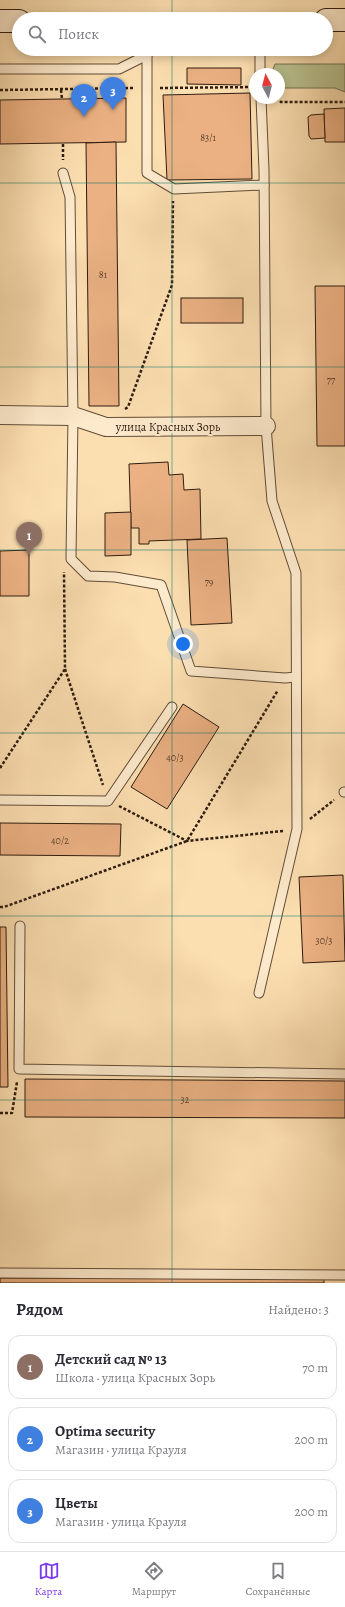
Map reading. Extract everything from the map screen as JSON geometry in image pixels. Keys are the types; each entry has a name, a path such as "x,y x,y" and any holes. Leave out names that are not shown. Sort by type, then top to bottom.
{"street":[{"path":"333,20 345,20"},
{"path":"0,21 12,21"},
{"name":"улица Красных Зорь","path":"0,415 73,416 106,428 266,426"}],"lane":[{"path":"0,69 119,68 140,56"},
{"path":"147,56 146,173 174,189 264,185"},
{"path":"260,56 260,68"},
{"path":"259,992 297,829 296,573 272,501 266,426 264,185 261,104"},
{"path":"63,173 70,197 73,416 71,559 88,576 115,577 161,585 191,671 285,678 296,677"},
{"path":"0,800 108,801 172,707"},
{"path":"20,926 19,1069 345,1074"},
{"path":"0,1273 331,1279 345,1275"}],"path":[{"path":"0,90 249,86"},
{"path":"61,90 62,99"},
{"path":"285,102 345,102"},
{"path":"106,428 128,407 172,285 174,189"},
{"path":"64,566 65,669 108,801 186,841"},
{"path":"0,768 65,669"},
{"path":"186,841 285,678"},
{"path":"0,907 4,907 186,841 297,829 345,792"},
{"path":"0,1113 12,1113 19,1069"}],"green space":[{"path":"275,64 345,64 345,92 335,88 285,88 285,68 273,68"}],"building":[{"path":"187,68 241,68 241,85 187,84"},
{"path":"249,93 252,179 167,180 163,95"},
{"path":"126,98 126,142 0,144 0,100"},
{"path":"345,108 345,142 325,142 324,109"},
{"path":"324,114 325,138 311,139 309,136 308,117 311,115"},
{"path":"116,142 119,406 89,406 86,143"},
{"path":"315,286 345,286 345,446 317,446"},
{"path":"181,298 243,298 243,323 181,323"},
{"path":"168,462 169,475 183,474 184,490 200,489 201,539 149,541 149,544 139,544 139,528 131,528 129,464"},
{"path":"131,512 131,555 105,556 105,513"},
{"path":"227,538 232,623 191,625 187,540"},
{"path":"29,550 29,596 0,596 0,551"},
{"path":"183,704 219,727 167,809 131,787"},
{"path":"0,823 121,824 120,856 0,855"},
{"path":"343,875 345,961 303,963 299,877"},
{"path":"0,927 6,927 8,1087 0,1087"},
{"path":"25,1079 345,1081 345,1118 25,1117"},
{"path":"0,1278 324,1279 324,1283 0,1283"}],"place":[{"name":"Цветы","path":"113,110"},
{"name":"Optima security","path":"84,117"},
{"name":"Детский сад № 13","path":"29,555"}]}
